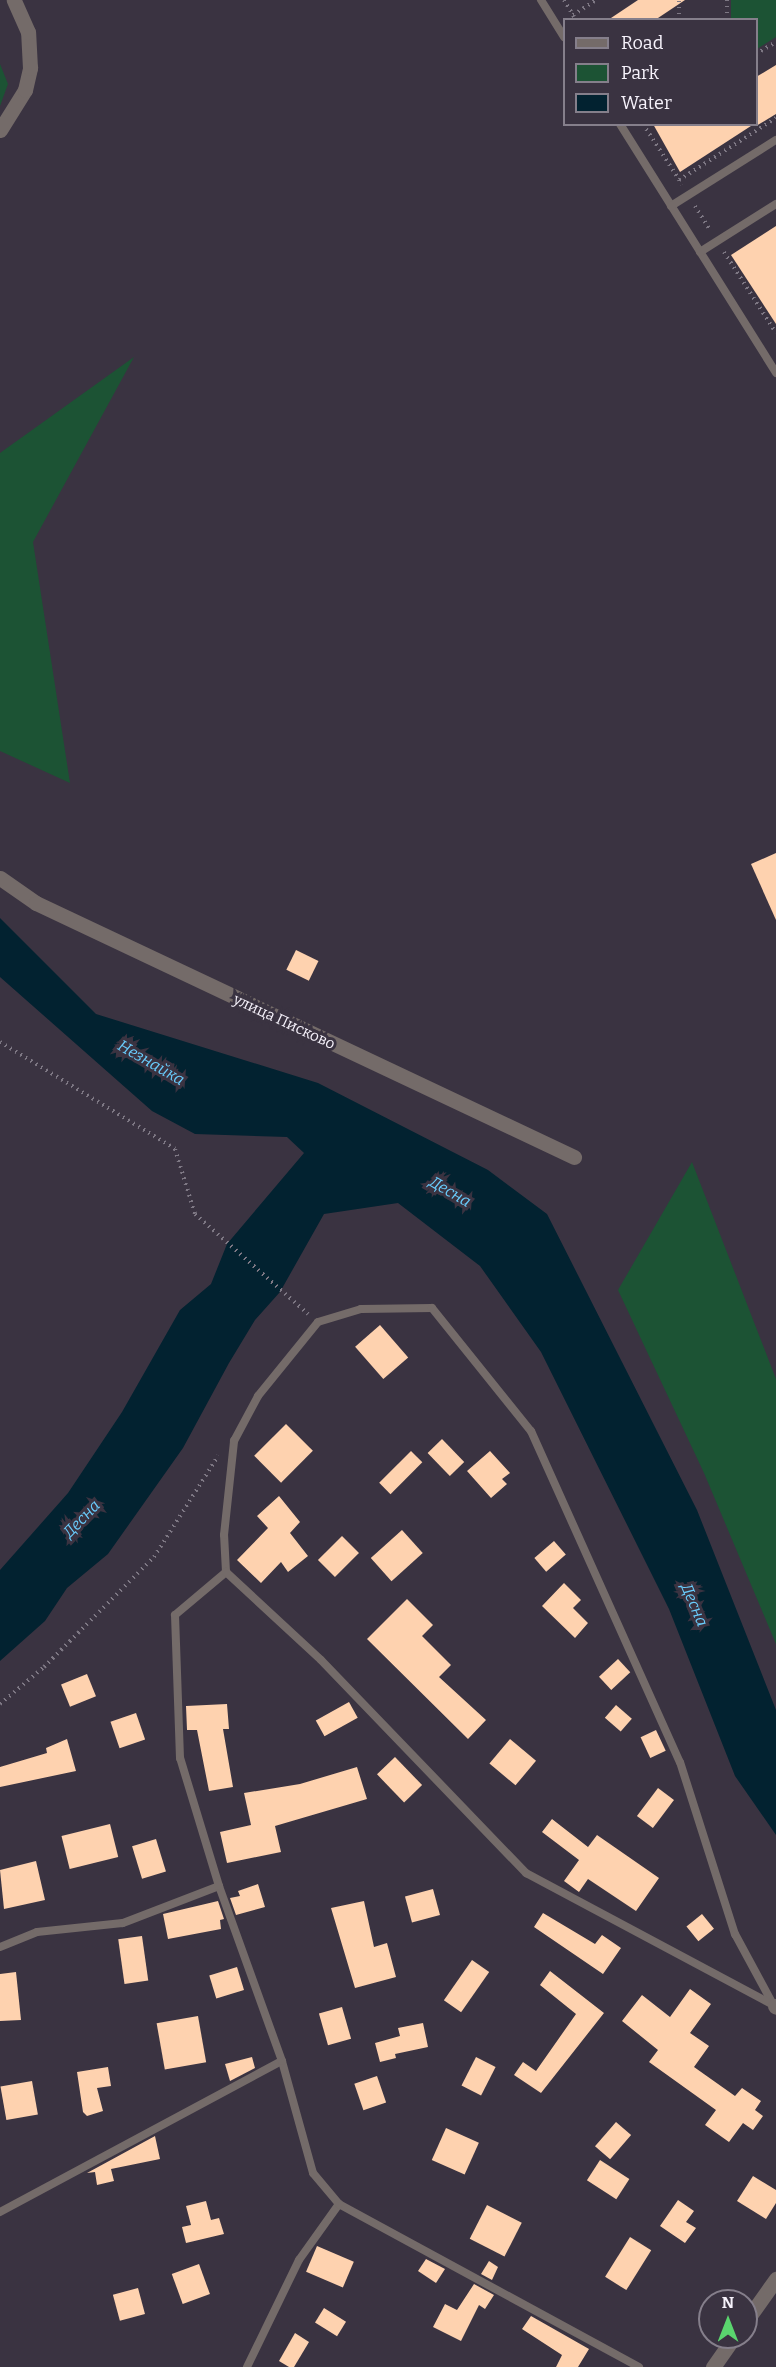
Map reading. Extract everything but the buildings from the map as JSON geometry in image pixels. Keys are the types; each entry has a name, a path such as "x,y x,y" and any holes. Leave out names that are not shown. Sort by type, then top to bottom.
{"street":[{"path":"0,130 25,90 30,68 28,32 14,0"},
{"name":"улица Писково","path":"0,878 36,903 574,1157"},
{"path":"758,2304 776,2279"},
{"path":"713,2367 726,2349"}],"lane":[{"path":"542,0 563,35"},
{"path":"621,126 776,373"},
{"path":"671,206 776,140"},
{"path":"700,252 776,204"},
{"path":"432,1308 531,1431 680,1762 735,1934 775,2007 526,1873 321,1660 226,1572 224,1534 234,1440 258,1396 318,1322 361,1309 432,1308"},
{"path":"226,1572 175,1615 180,1758 219,1886 282,2061 313,2173 339,2204 639,2367"},
{"path":"0,1947 37,1932 123,1923 219,1886"},
{"path":"0,2212 282,2061"},
{"path":"247,2367 299,2260 339,2204"}],"path":[{"path":"564,0 575,18"},
{"path":"573,15 596,0"},
{"path":"678,18 679,0"},
{"path":"727,0 727,18"},
{"path":"758,53 776,42"},
{"path":"679,180 776,118"},
{"path":"0,1042 175,1149 195,1214 292,1302 318,1322"},
{"path":"0,1704 44,1667 154,1557 211,1462 234,1440"}],"green space":[{"path":"731,0 776,0 776,37 758,48 758,18 731,18"},
{"path":"0,64 8,84 0,106"},
{"path":"134,357 33,542 70,783 0,751 0,453"},
{"path":"692,1162 776,1379 776,1644 704,1473 618,1290"}],"water":[{"path":"0,918 96,1014 318,1083 488,1170 547,1214 697,1510 776,1710 776,1835 735,1776 669,1609 541,1352 480,1266 398,1203 324,1214 280,1292 255,1320 229,1363 183,1448 108,1554 67,1588 45,1621 0,1661 0,1570 68,1493 122,1412 180,1310 211,1284 227,1244 304,1153 287,1137 195,1134 152,1111 0,977"}],"water label":[{"name":"Незнайка","path":"151,1063"},
{"name":"Десна","path":"450,1192"},
{"name":"Десна","path":"82,1519"},
{"name":"Десна","path":"694,1605"}]}
